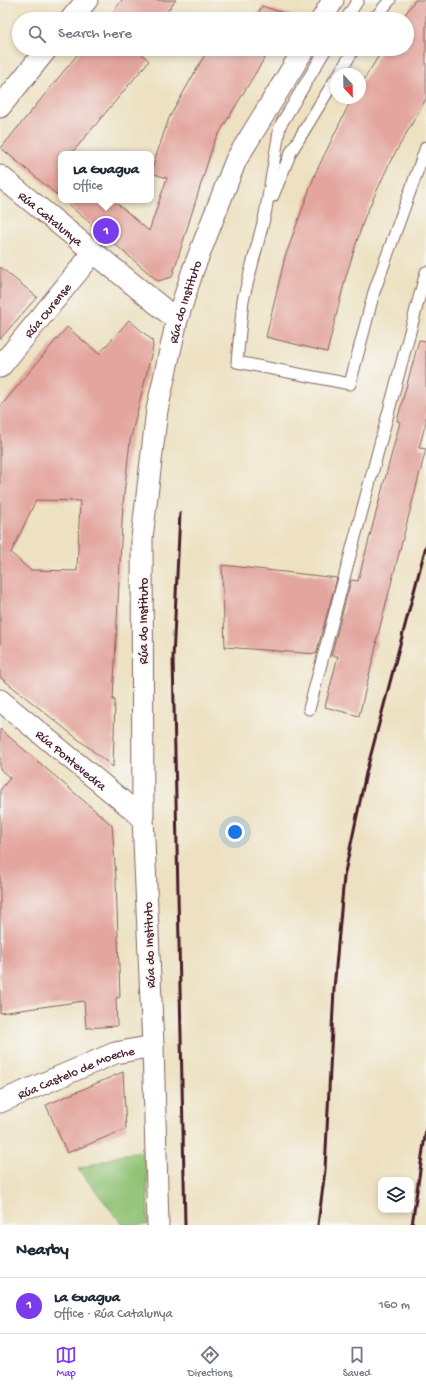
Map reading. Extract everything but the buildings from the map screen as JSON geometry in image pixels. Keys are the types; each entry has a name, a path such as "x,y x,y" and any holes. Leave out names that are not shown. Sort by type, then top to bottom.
{"street":[{"path":"78,12 87,0"},
{"path":"326,12 333,0"},
{"path":"0,107 41,56"},
{"name":"Rúa do Instituto","path":"158,1225 153,1046 143,818 142,538 158,410 177,320 194,270 236,160 300,56"},
{"name":"Rúa Catalunya","path":"0,176 177,320"},
{"name":"Rúa Ourense","path":"0,367 93,253"},
{"name":"Rúa Pontevedra","path":"0,700 143,818"},
{"name":"Rúa Castelo de Moeche","path":"0,1102 115,1053 153,1046"}],"lane":[{"path":"350,12 358,0"},
{"path":"380,12 390,0"},
{"path":"322,56 280,126 265,215 243,300 237,362 350,384 374,292 426,148"},
{"path":"343,68 350,56"},
{"path":"265,215 291,152 330,88"},
{"path":"309,709 426,272"}],"green space":[{"path":"147,1150 148,1225 123,1225 78,1169 125,1154"}],"railway":[{"path":"180,513 173,658 185,1225"},
{"path":"318,1225 325,1170 334,989 344,877 366,773 426,546"},
{"path":"412,1225 426,1129"}],"place":[{"name":"La Guagua","path":"106,231"}]}
